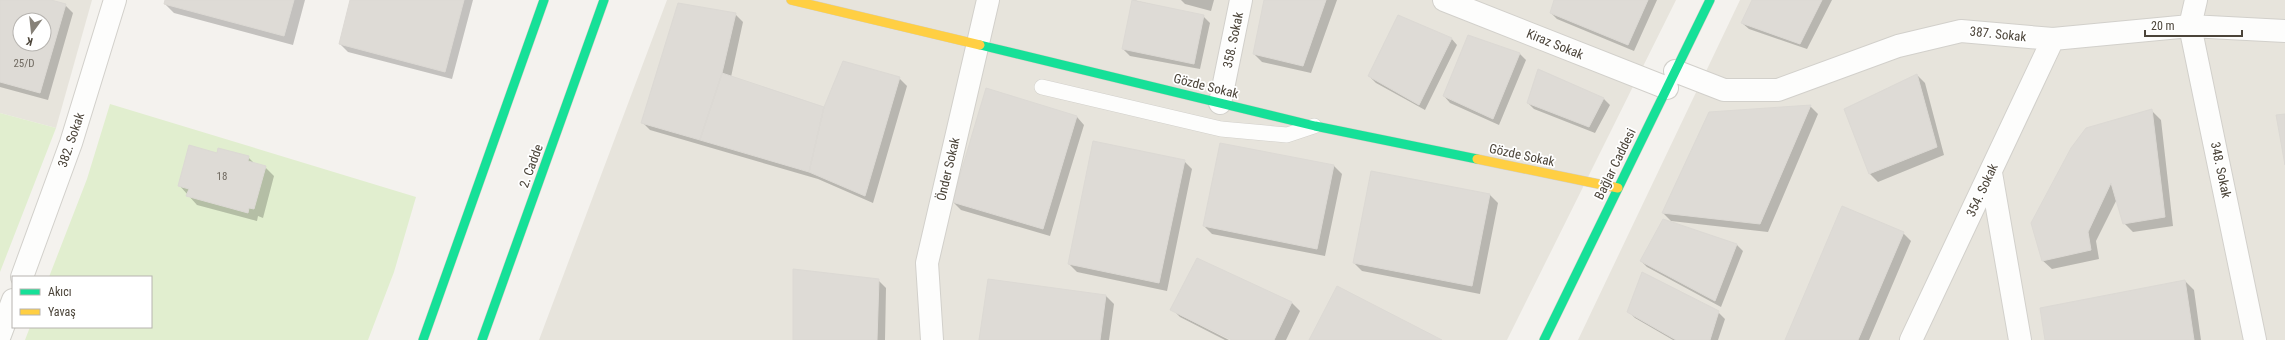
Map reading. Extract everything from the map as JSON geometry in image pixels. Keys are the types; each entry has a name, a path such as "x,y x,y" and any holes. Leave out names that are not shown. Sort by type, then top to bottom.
{"street":[{"name":"382. Sokak","path":"22,276 71,143 115,0"},
{"path":"423,340 544,0"},
{"name":"2. Cadde","path":"482,340 604,0"},
{"name":"Gözde Sokak","path":"791,0 977,43 1315,126 1618,188"},
{"name":"Önder Sokak","path":"932,340 927,263 988,0"},
{"name":"358. Sokak","path":"1220,103 1241,0"},
{"name":"Kiraz Sokak","path":"1444,0 1671,80"},
{"name":"Bağlar Caddesi","path":"1544,340 1710,0"},
{"name":"348. Sokak","path":"2196,0 2190,26 2255,340"},
{"name":"387. Sokak","path":"1671,80 1724,90 1778,90 1898,46 1961,30 2053,39 2190,26 2285,31"},
{"name":"354. Sokak","path":"1911,340 2053,39"},
{"path":"1991,173 2020,340"},
{"path":"0,335 12,303"}],"lane":[{"path":"1042,88 1220,129 1288,135 1315,126"}],"shaded area":[{"path":"0,0 92,0 56,128 0,113"},
{"path":"667,0 1676,0 1507,340 539,340"},
{"path":"1740,0 2285,0 2285,340 1578,340"}],"green space":[{"path":"110,104 416,197 394,272 368,340 25,340 30,328 152,328 152,276 49,276 87,179"},
{"path":"0,113 56,128 0,272"}],"building":[{"path":"0,0 51,0 66,4 52,52 52,12 12,12 12,52 52,52 40,93 0,82"},
{"path":"165,0 294,0 284,36 164,4"},
{"path":"350,0 464,0 445,72 339,44"},
{"path":"1132,0 1204,15 1194,64 1122,49"},
{"path":"1264,0 1326,0 1303,66 1253,54"},
{"path":"1554,0 1648,0 1628,45 1550,13"},
{"path":"1752,0 1822,0 1800,44 1741,23"},
{"path":"678,3 736,13 722,73 700,140 641,123"},
{"path":"1398,15 1452,38 1419,105 1368,76"},
{"path":"1468,35 1520,53 1493,119 1443,96"},
{"path":"843,61 900,77 865,196 809,172 824,107"},
{"path":"1538,69 1604,98 1589,127 1527,103"},
{"path":"722,73 824,107 809,172 700,140"},
{"path":"1917,74 1937,147 1869,174 1844,109"},
{"path":"986,88 1077,116 1043,229 952,202"},
{"path":"1811,105 1760,224 1662,213 1709,112"},
{"path":"2152,109 2165,217 2123,224 2111,183 2088,232 2091,250 2042,261 2031,223 2071,148 2086,128"},
{"path":"2285,114 2285,165 2276,115"},
{"path":"1093,141 1185,160 1159,283 1068,264"},
{"path":"1220,143 1334,165 1317,249 1203,226"},
{"path":"189,145 217,153 218,148 249,156 248,161 266,166 254,209 249,208 248,213 186,196 189,189 178,186"},
{"path":"1371,171 1490,194 1472,286 1353,263"},
{"path":"1842,206 1904,232 1858,340 1785,340"},
{"path":"1663,219 1737,244 1715,301 1640,261"},
{"path":"1197,258 1292,302 1274,340 1232,340 1170,310"},
{"path":"793,269 879,279 877,340 793,340"},
{"path":"1642,272 1719,311 1710,340 1676,340 1627,312"},
{"path":"988,279 1106,295 1100,340 979,340"},
{"path":"2185,280 2194,340 2045,340 2040,308"},
{"path":"1337,286 1442,340 1309,340"}],"traffic: fast":[{"path":"423,340 544,0"},
{"path":"482,340 604,0"},
{"path":"1544,340 1710,0"},
{"path":"980,45 1315,126 1477,159"}],"traffic: slow":[{"path":"791,0 980,45"},
{"path":"1477,159 1618,188"}]}
